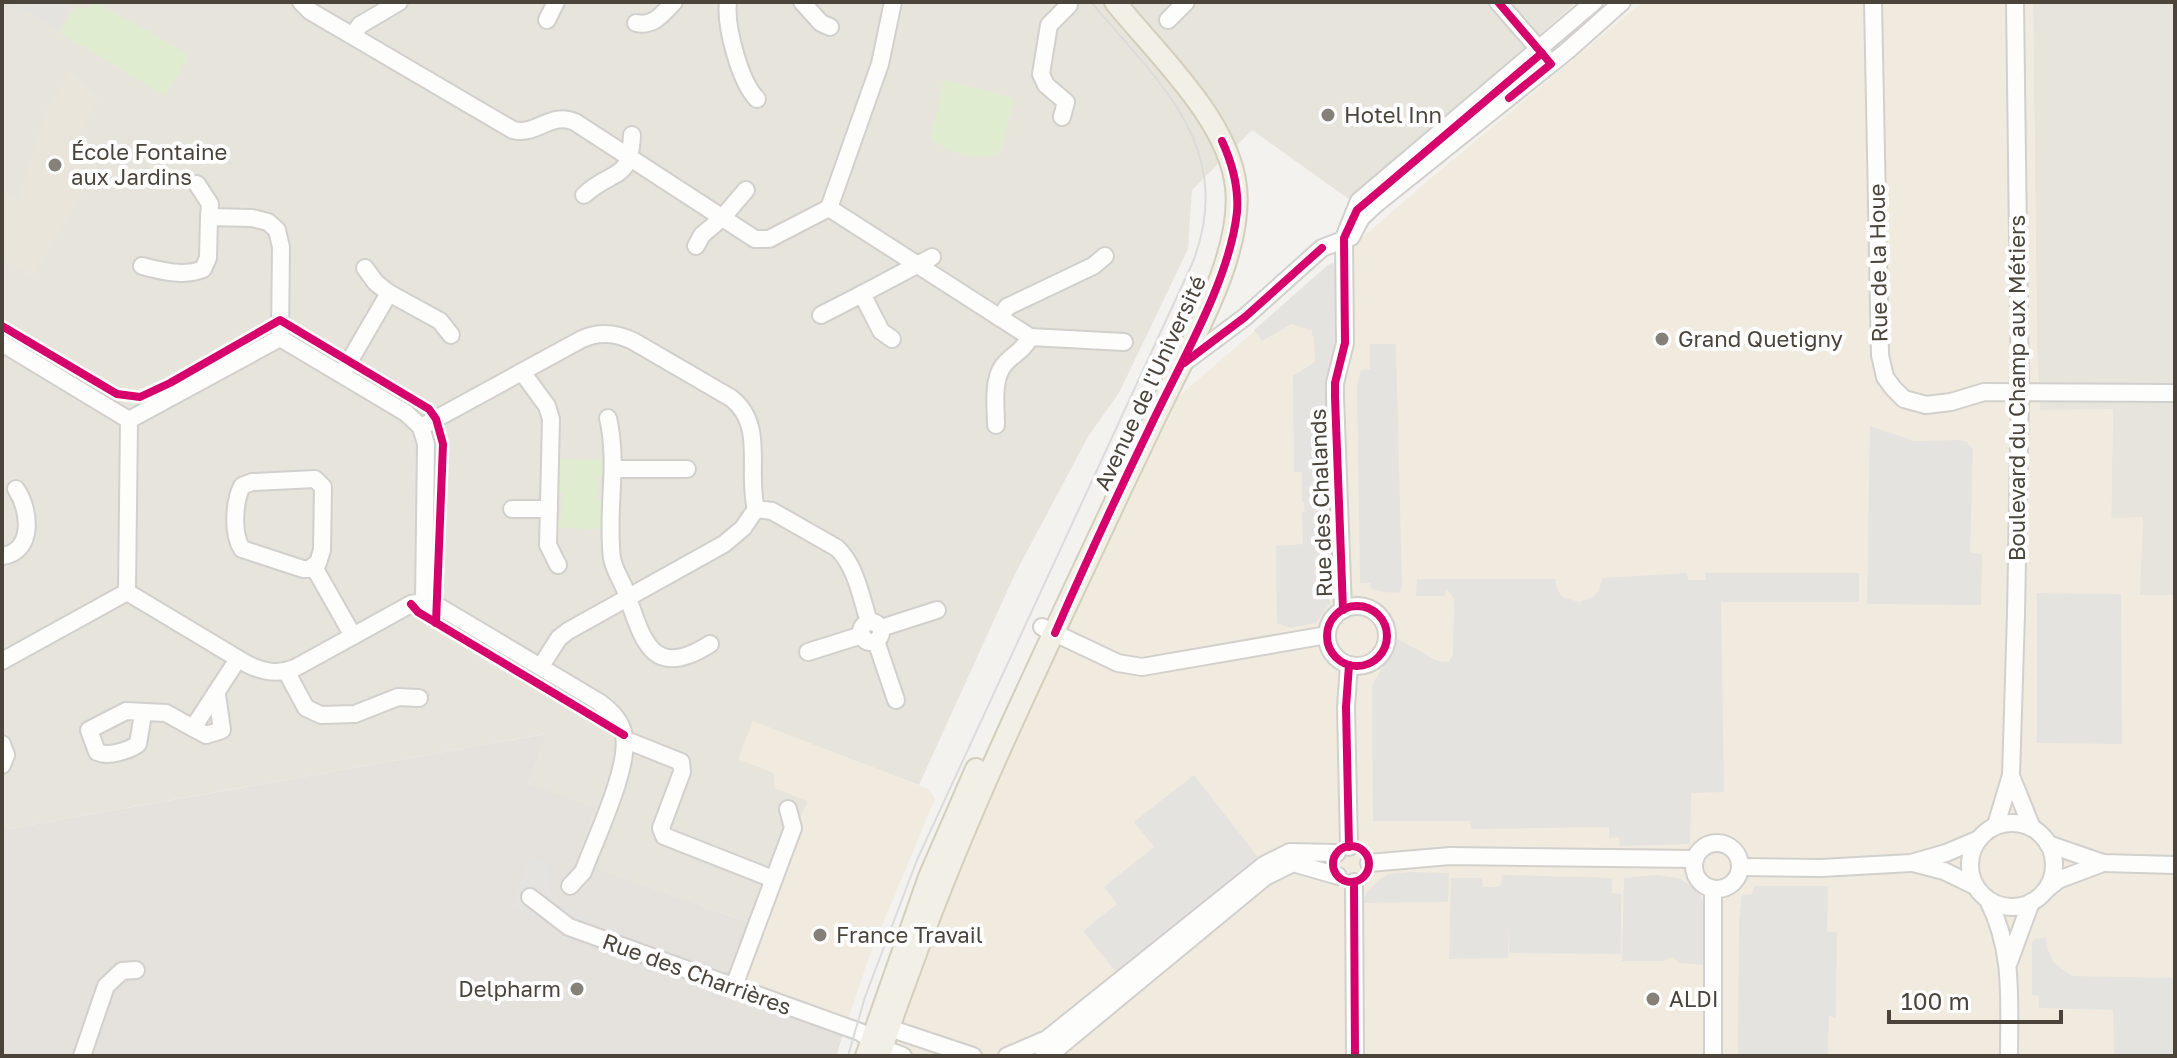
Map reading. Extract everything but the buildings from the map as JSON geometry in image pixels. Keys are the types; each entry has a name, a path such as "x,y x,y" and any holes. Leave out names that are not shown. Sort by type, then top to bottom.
{"main road":[{"path":"1115,2 1196,98 1222,141"},
{"name":"Avenue de l'Université","path":"876,1041 929,877 1180,365 1228,256 1237,209 1236,186 1222,141"},
{"name":"Avenue de l'Université","path":"1048,630 1217,257 1226,224 1229,192 1222,141"}],"street":[{"path":"301,2 310,11 513,130 529,131 555,119 568,119 755,239 765,240 829,208 880,64 893,2"},
{"path":"353,35 360,25 399,2"},
{"path":"547,20 556,2"},
{"path":"636,23 655,21 674,2"},
{"path":"728,2 732,39 749,91 757,99"},
{"path":"802,2 821,23 830,27"},
{"path":"1168,20 1186,2"},
{"path":"1498,2 1544,55"},
{"path":"1511,2 1512,20"},
{"path":"1544,55 1594,2"},
{"path":"1180,365 1245,317 1322,248 1346,243 1364,210 1604,2"},
{"path":"1544,55 1622,2"},
{"path":"1364,210 1383,208 1450,151 1490,124 1630,2"},
{"name":"Rue de la Houe","path":"1873,2 1880,355 1885,377 1904,399 1926,405 1951,402 1984,392 2175,393"},
{"name":"Boulevard du Champ aux Métiers","path":"1996,825 2011,775 2020,393 2015,2"},
{"path":"1062,117 1066,102 1046,85 1041,74 1049,25 1067,4"},
{"path":"584,195 596,184 621,171 631,159 632,135"},
{"path":"142,266 166,272 203,269 208,258 210,204 197,184"},
{"path":"696,246 702,235 722,218 746,190"},
{"path":"829,208 924,261 1030,337 1124,342"},
{"path":"209,217 252,218 268,222 277,230 281,247 280,338"},
{"name":"Rue des Chalands","path":"1344,610 1342,471 1338,469 1335,383 1345,343 1346,243"},
{"path":"1000,318 1007,307 1093,266 1105,256"},
{"path":"821,315 924,261"},
{"path":"365,268 376,283 440,321 451,335"},
{"path":"342,374 389,293"},
{"path":"862,294 881,331 892,339"},
{"path":"421,427 591,335 616,335 633,341 731,398 741,407 752,430 751,491 756,509 743,528 724,544 563,635 541,666"},
{"path":"996,425 1000,373 1007,362 1024,349 1030,337"},
{"path":"280,338 406,413 421,427 426,444 424,601"},
{"path":"129,420 280,338"},
{"path":"2,343 129,420"},
{"path":"522,372 547,406 551,419 548,545 558,565"},
{"path":"608,418 614,442 612,558 632,614 657,656 666,660 693,655 710,644"},
{"path":"127,592 129,420"},
{"path":"614,469 687,469"},
{"path":"315,479 321,483 322,550 314,567 296,568 242,549 236,536 237,500 242,486 252,482 315,479"},
{"path":"2,556 16,552 25,541 25,503 16,489"},
{"path":"512,509 549,509"},
{"path":"756,509 772,511 845,555 896,700"},
{"path":"314,567 353,636"},
{"path":"127,592 262,671 286,671 411,604 424,601 438,606 541,666 608,709 621,726 625,743 622,767 583,872 570,886"},
{"path":"2,661 127,592"},
{"path":"1367,608 1382,621 1387,637 1385,646 1367,665 1349,665 1333,654 1328,628 1344,610 1367,608"},
{"path":"808,652 937,610"},
{"path":"1048,630 1118,663 1142,667 1327,635"},
{"path":"193,728 238,659"},
{"path":"1349,665 1343,850 1333,865 1346,879 1355,1056"},
{"path":"286,671 306,708 321,715 364,712 398,697 419,698"},
{"path":"143,714 166,713 206,735 219,733 223,729 217,695"},
{"path":"625,743 631,742 681,762 682,772 661,828 664,836 773,879"},
{"path":"2,744 6,755 2,765"},
{"name":"Boulevard du Champ aux Métiers","path":"2011,775 2032,828"},
{"path":"734,986 793,828 788,809"},
{"path":"1740,867 1821,868 1911,863 1946,853 1979,839 1996,825 2009,822 2032,828 2048,844 2103,863 2175,865"},
{"path":"1975,886 1970,856 1979,839"},
{"path":"1719,843 1732,848 1740,867 1735,882 1728,887 1713,889 1699,882 1694,867 1695,859 1704,847 1719,843"},
{"path":"2009,964 2054,868 2048,844"},
{"path":"1007,1056 1047,1039 1264,865 1290,852 1343,850 1362,851 1369,863"},
{"path":"1369,863 1450,856 1695,859"},
{"path":"1043,1056 1063,1044 1265,877 1293,863 1346,879 1363,877 1369,863"},
{"path":"1911,863 1944,871 1975,886 1988,900 1998,921 2009,964 2009,1056"},
{"path":"1988,900 2010,907 2038,897 2058,880 2103,863"},
{"path":"1713,889 1713,1056"},
{"name":"Rue des Charrières","path":"530,897 569,927 876,1041"},
{"path":"82,1056 106,986 122,971 136,970"},
{"path":"876,1041 903,1056"},
{"path":"876,1041 941,1056"},
{"path":"876,1041 973,1056"}],"shaded area":[{"path":"2,2 1577,2 1350,200 1252,130 1192,190 1188,249 1119,393 1089,435 1015,574 919,785 753,722 774,773 775,788 808,801 762,927 574,861 528,784 545,734 2,830"},
{"path":"10,2 72,3 59,27 55,28"},
{"path":"1642,2 2033,2 2040,410 2113,409 2111,518 2143,517 2140,595 2175,595 2175,1056 885,1056 1005,744 1163,410 1431,178"},
{"path":"2033,2 2175,2 2175,595 2139,595 2143,518 2111,519 2113,410 2040,411"},
{"name":"École Fontaine aux Jardins","path":"70,71 98,99 76,144 86,187 33,277 2,258 2,193 18,200 45,112"},
{"path":"1333,263 1336,274 1335,366 1328,392 1327,412 1330,603 1316,623 1290,628 1277,623 1276,546 1303,544 1302,512 1305,512 1302,472 1294,472 1293,376 1315,362 1314,337 1311,335 1313,331 1292,324 1262,341 1254,330"},
{"path":"1370,344 1396,344 1402,586 1399,593 1372,589 1370,583 1360,583 1357,386 1361,370 1370,369"},
{"path":"1870,426 1914,441 1959,440 1967,442 1973,450 1970,552 1982,554 1981,605 1867,604"},
{"path":"1687,573 1688,580 1706,580 1705,573 1859,573 1859,602 1721,602 1724,792 1691,793 1690,844 1620,846 1619,837 1609,838 1609,827 1471,829 1470,821 1373,821 1372,686 1398,639 1438,661 1448,662 1453,655 1454,598 1446,589 1445,596 1416,596 1417,579 1555,579 1563,597 1579,602 1593,597 1599,590 1602,578"},
{"path":"2037,593 2121,594 2122,744 2037,743"},
{"path":"753,721 928,789 935,799 871,952 845,1028 734,986 773,879 808,801 775,788 773,773 738,759"},
{"path":"546,734 528,784 595,808 575,861 756,925 734,986 845,1028 836,1056 2,1056 2,830"},
{"path":"1194,775 1264,865 1121,978 1083,931 1117,904 1104,887 1154,847 1134,822"},
{"path":"530,856 547,862 551,894 555,901 563,908 593,921 587,938 511,908"},
{"path":"1449,873 1448,902 1363,903 1366,893 1380,879 1389,874"},
{"path":"1502,875 1612,878 1612,893 1621,894 1621,954 1509,953 1509,920 1508,958 1449,959 1451,878 1482,878 1483,887 1497,887 1501,885"},
{"path":"1657,875 1679,878 1699,892 1707,920 1707,965 1679,963 1673,957 1663,961 1622,961 1624,878"},
{"path":"1754,886 1828,886 1827,932 1837,932 1836,1018 1829,1015 1828,1056 1738,1056 1739,920 1742,895 1752,894"},
{"path":"2046,937 2053,962 2072,976 2175,978 2174,1056 2114,1056 2113,1010 2039,1008 2039,996 2032,995 2032,943 2035,939"}],"green space":[{"path":"95,2 186,53 186,62 165,95 60,33 75,7 89,8"},
{"path":"944,80 1014,98 1000,154 982,157 963,155 931,138"},
{"path":"555,459 609,460 609,476 599,476 598,500 609,501 608,529 554,528 554,522 561,521 562,492 554,491"}],"tram line":[{"path":"848,1056 865,997 917,860 1192,264 1204,223 1205,186 1198,151 1184,120 1165,90 1091,2"}],"cycle path":[{"path":"1498,2 1551,64 1509,98"},
{"path":"1343,610 1335,383 1345,343 1344,238 1357,210 1542,53"},
{"path":"1055,633 1115,500 1203,319 1225,264 1233,238 1237,193 1222,141"},
{"path":"1184,363 1245,317 1322,248"},
{"path":"2,326 117,394 140,397 280,320 429,409 436,419 443,444 436,623"},
{"path":"411,604 418,612 624,735"},
{"path":"1357,606 1378,615 1387,636 1378,657 1357,666 1336,657 1327,636 1336,615 1357,606"},
{"path":"1349,665 1346,707 1349,847"},
{"path":"1351,846 1363,852 1369,864 1363,876 1351,882 1339,876 1333,864 1339,852 1351,846"},
{"path":"1354,882 1355,1056"}],"place":[{"name":"Hotel Inn","path":"1328,115"},
{"name":"École Fontaine aux Jardins","path":"55,165"},
{"name":"Grand Quetigny","path":"1662,339"},
{"name":"France Travail","path":"820,935"},
{"name":"Delpharm","path":"577,989"},
{"name":"ALDI","path":"1653,999"}]}
